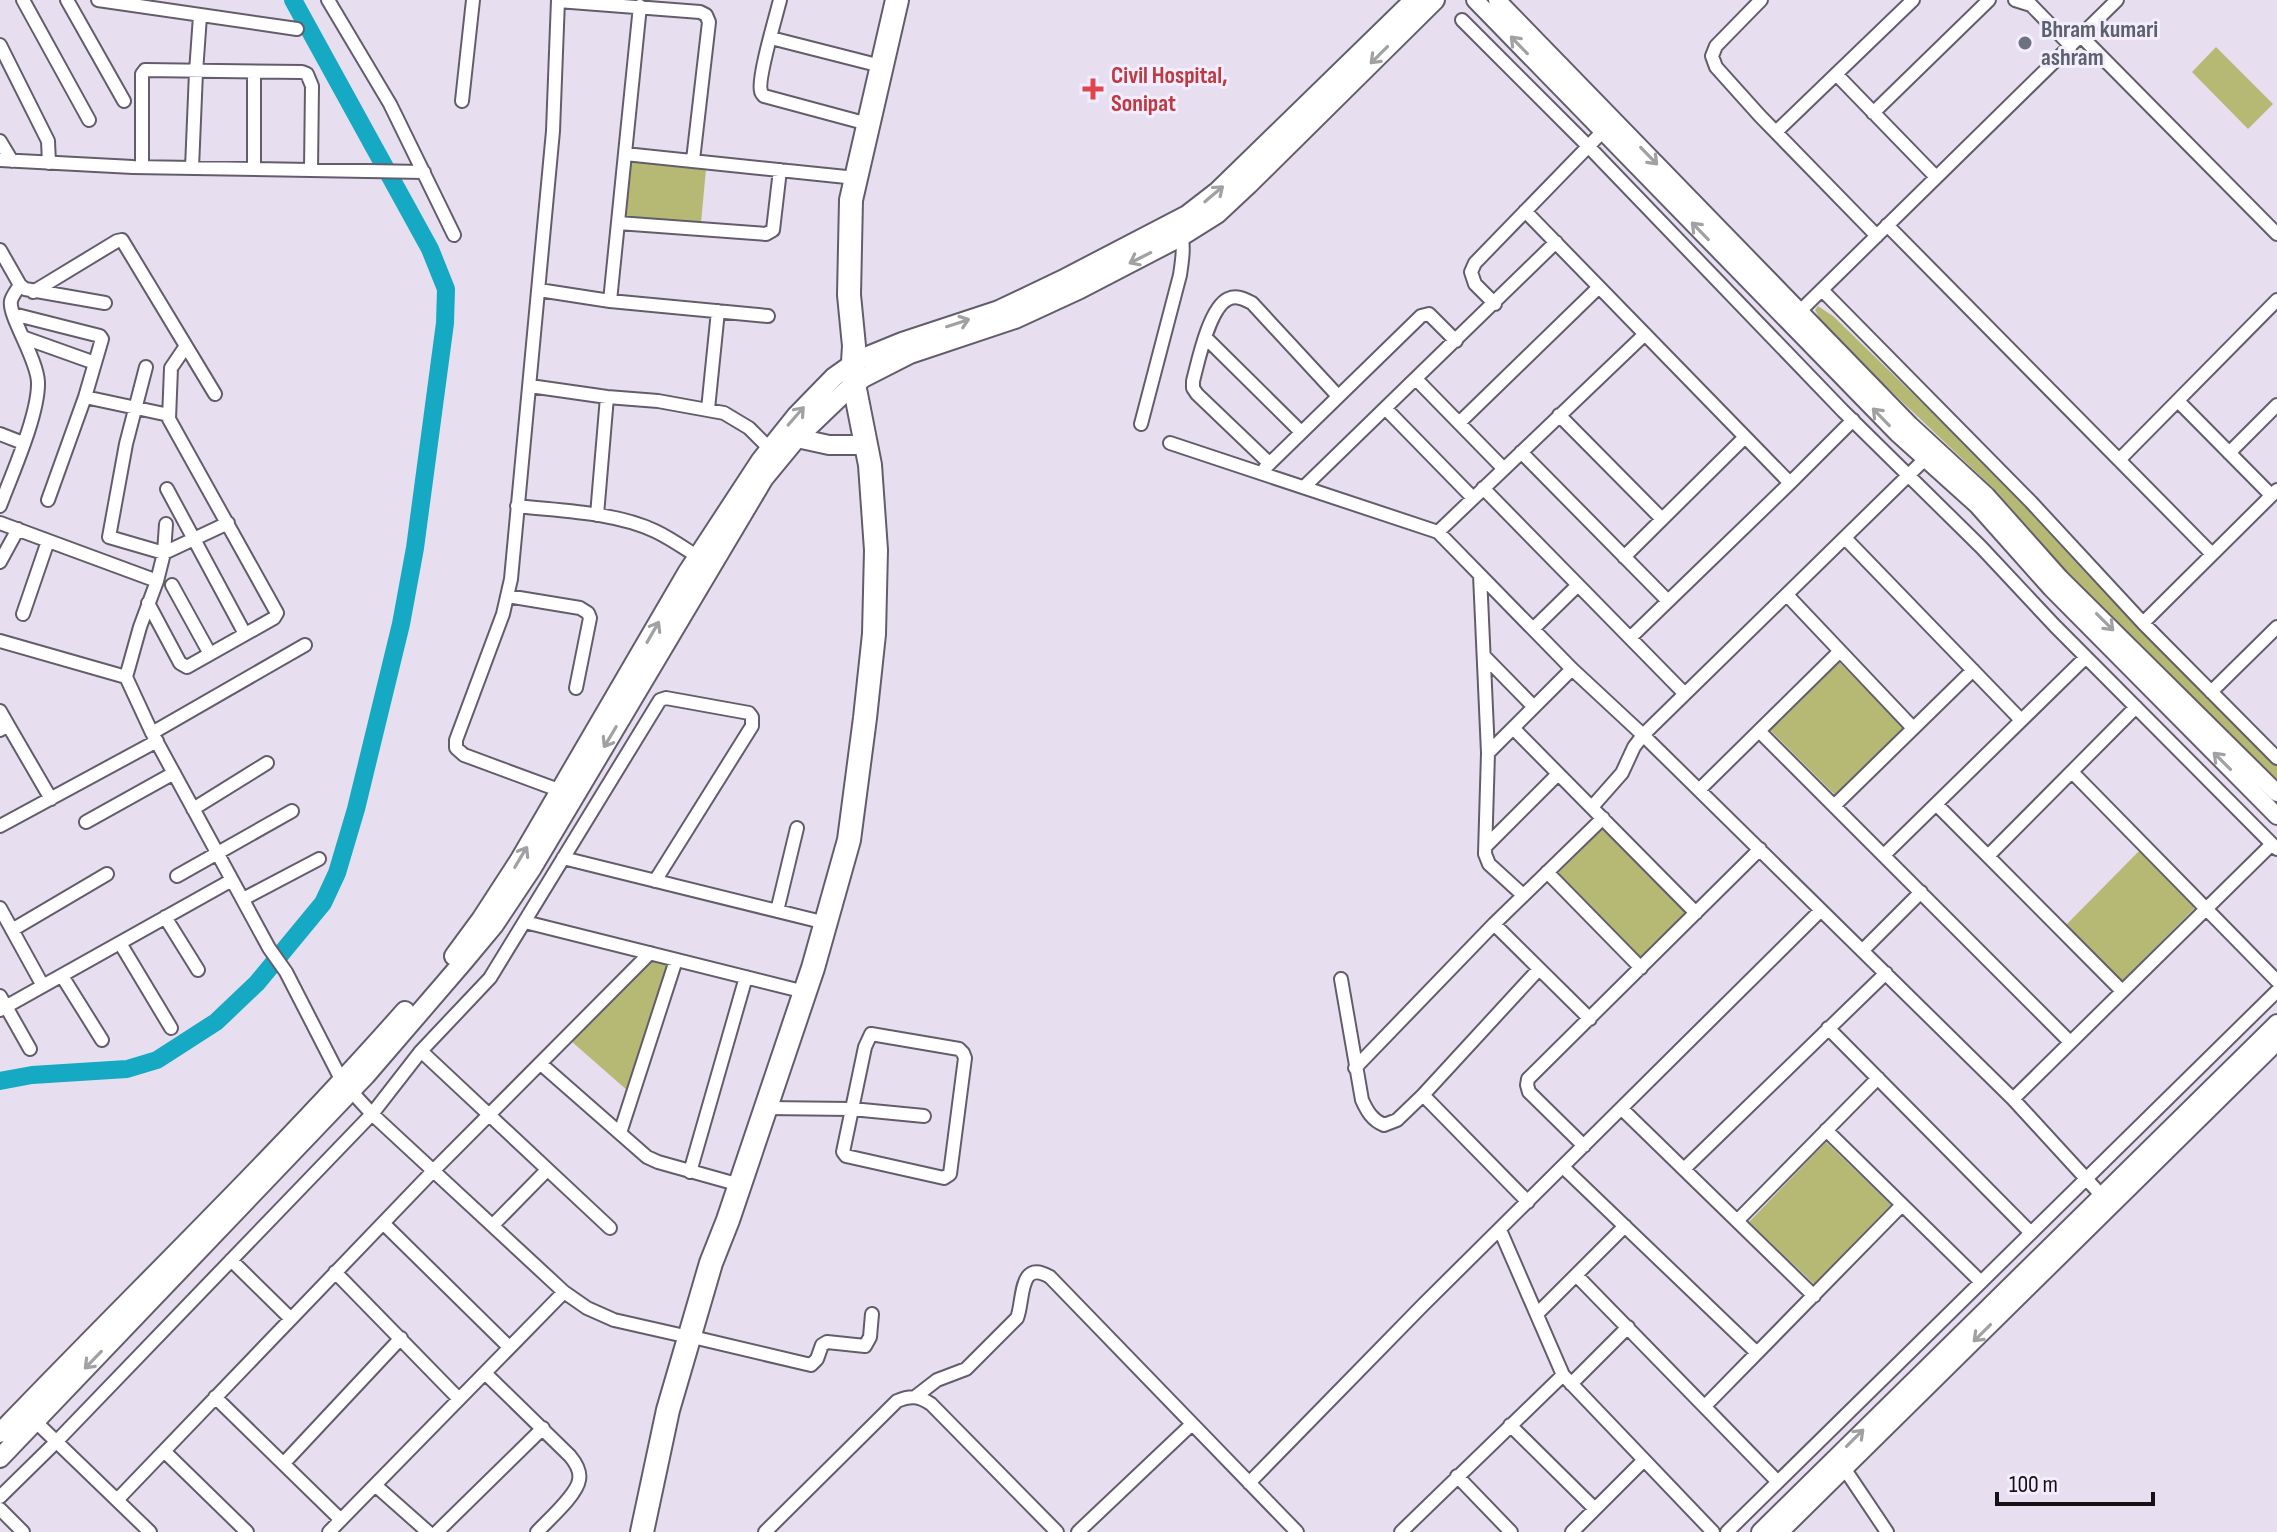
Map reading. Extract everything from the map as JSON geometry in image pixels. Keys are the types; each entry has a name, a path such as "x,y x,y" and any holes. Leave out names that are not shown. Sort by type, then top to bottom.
{"highway":[{"path":"818,969 826,923 849,840 874,634 876,550 870,465 849,295 851,200 897,0"},
{"path":"642,1532 668,1410 695,1338 859,842 884,635 886,549 880,464 856,366"},
{"path":"726,1241 740,1185 772,1108"},
{"path":"654,1532 695,1338"}],"main road":[{"path":"1178,229 1187,215 1218,191 1414,0"},
{"path":"568,793 698,557 775,454 805,406 834,377 902,342 999,310 1217,214 1435,0"},
{"path":"0,1458 346,1086 457,952 568,793 764,478 775,454 797,438 856,366"},
{"path":"797,438 829,445 866,445"},
{"path":"0,1433 346,1086"}],"street":[{"path":"23,0 89,120"},
{"path":"67,0 124,101"},
{"path":"98,0 297,29"},
{"path":"328,0 390,104 454,235"},
{"path":"462,101 473,0"},
{"path":"568,793 464,755 456,748 456,740 503,614 513,560 553,131 558,0 706,15 709,22 693,160"},
{"path":"780,0 760,89 764,96 868,124"},
{"path":"1475,0 1608,126 1913,438 1987,496 2060,578 2277,793"},
{"path":"1497,0 1608,126"},
{"path":"1761,0 1716,46 1712,56 1716,67 1877,236"},
{"path":"1776,132 1913,0"},
{"path":"1873,113 1989,0"},
{"path":"2015,0 2031,5 2071,46"},
{"path":"1794,317 2117,0"},
{"path":"610,301 640,6"},
{"path":"192,168 200,16"},
{"path":"1462,20 2274,846 2013,1099"},
{"path":"2081,36 2277,234"},
{"path":"771,38 881,66"},
{"path":"0,45 48,141 49,163"},
{"path":"142,167 142,72 148,69 302,72 311,80 311,170"},
{"path":"254,72 254,168"},
{"path":"1836,74 1936,177"},
{"path":"1495,304 1475,284 1471,272 1475,263 1608,126"},
{"path":"0,141 6,161 142,167 424,172"},
{"path":"625,154 856,178"},
{"path":"618,223 770,233 773,230 780,170"},
{"path":"1525,211 1790,483"},
{"path":"1887,225 2212,554"},
{"path":"1141,424 1180,275 1178,229"},
{"path":"33,292 122,240 215,394"},
{"path":"1304,487 1556,242"},
{"path":"0,250 25,289 105,303"},
{"path":"8,309 20,285"},
{"path":"1459,423 1599,287"},
{"path":"539,290 610,301 768,316"},
{"path":"1822,290 2277,758"},
{"path":"1269,463 1193,388 1205,337 1217,310 1226,299 1239,297 1252,303 1338,396"},
{"path":"2119,460 2277,300"},
{"path":"0,506 23,443 38,384 35,364 25,338 8,309"},
{"path":"8,309 100,336 102,340 48,500"},
{"path":"708,409 718,311"},
{"path":"1259,473 1424,314 1429,314 1456,341"},
{"path":"1438,532 1645,334"},
{"path":"1205,337 1301,432"},
{"path":"25,338 95,363"},
{"path":"148,603 182,665 190,666 274,618 277,613 171,424 171,368 186,346"},
{"path":"146,367 134,407 109,537 164,553 228,523"},
{"path":"1416,379 1504,469"},
{"path":"530,386 724,413 737,419 775,454"},
{"path":"85,397 169,415"},
{"path":"597,515 607,397"},
{"path":"2143,623 2274,493 2178,401"},
{"path":"2229,453 2277,405"},
{"path":"1386,409 1578,585 1685,694"},
{"path":"1559,415 1662,519"},
{"path":"1630,638 1853,420"},
{"path":"0,434 23,443"},
{"path":"1624,557 1745,437"},
{"path":"1913,438 1925,459 1977,505 2051,588 2277,816"},
{"path":"1170,443 1438,532 1572,669 2013,1099 2102,1196"},
{"path":"1521,452 1668,601"},
{"path":"1592,807 1622,773 1643,735 1925,459"},
{"path":"167,489 245,634"},
{"path":"517,506 597,515 652,529 698,557"},
{"path":"0,523 157,581"},
{"path":"166,524 164,553 157,581 126,677 154,737 346,1086 372,1114 564,1292 587,1308 614,1320 811,1365 824,1343 865,1346 870,1337 872,1314"},
{"path":"0,562 18,529"},
{"path":"1845,538 2021,720"},
{"path":"23,614 48,541"},
{"path":"1480,575 1488,753 1485,854 1489,864 1523,895"},
{"path":"172,585 210,654"},
{"path":"1533,629 1578,585"},
{"path":"1787,595 1913,728"},
{"path":"507,596 580,608 588,613 590,618 576,688"},
{"path":"2211,692 2277,627"},
{"path":"0,641 126,677"},
{"path":"0,653 14,645"},
{"path":"2,819 51,799 305,645"},
{"path":"1699,790 1840,651"},
{"path":"1484,656 1534,707"},
{"path":"1884,855 2086,657"},
{"path":"1488,753 1572,669"},
{"path":"1834,806 1973,670"},
{"path":"0,1497 372,1114 421,1051 490,978 660,700 666,698 749,713 752,726 655,881"},
{"path":"1988,856 2136,707"},
{"path":"0,711 4,728 51,799"},
{"path":"1513,728 1696,913"},
{"path":"1759,731 2070,1042"},
{"path":"193,809 267,763"},
{"path":"2072,772 2277,981"},
{"path":"86,822 174,773"},
{"path":"1486,846 1558,774"},
{"path":"1936,804 2122,991"},
{"path":"177,876 292,811"},
{"path":"1355,1068 1494,924 1603,818"},
{"path":"777,911 797,828"},
{"path":"1584,1146 1529,1092 1528,1079 1760,849"},
{"path":"563,858 826,923"},
{"path":"243,899 319,859"},
{"path":"1547,872 1641,968"},
{"path":"12,930 107,874"},
{"path":"30,1049 2,1004 62,976 232,880"},
{"path":"1863,950 1921,892"},
{"path":"0,908 43,986"},
{"path":"1249,1483 1821,910"},
{"path":"165,917 198,970"},
{"path":"525,922 810,994"},
{"path":"1494,924 1590,1019"},
{"path":"120,943 171,1028"},
{"path":"117,1500 434,1170 650,953"},
{"path":"620,1133 676,960"},
{"path":"1341,979 1355,1068 1365,1106 1377,1122 1384,1125 1397,1120 1423,1095 1539,969"},
{"path":"1684,1169 1886,973"},
{"path":"62,976 102,1040"},
{"path":"690,1172 746,977"},
{"path":"1727,1532 2277,991"},
{"path":"1780,1532 1840,1463 2277,1023"},
{"path":"1828,1028 2031,1233"},
{"path":"871,1034 959,1049 963,1053 965,1058 948,1177 846,1156 842,1148 852,1109 865,1047 871,1034"},
{"path":"1760,1532 1840,1463 2277,1042"},
{"path":"421,1051 610,1228"},
{"path":"541,1064 647,1157 740,1185"},
{"path":"1737,1221 1878,1078"},
{"path":"1423,1095 1528,1202"},
{"path":"772,1108 852,1109 924,1116"},
{"path":"1622,1109 1814,1296"},
{"path":"1826,1130 1981,1282"},
{"path":"1563,1167 1757,1353"},
{"path":"493,1225 547,1170"},
{"path":"1705,1406 1902,1205"},
{"path":"383,1223 509,1347"},
{"path":"1537,1314 1625,1226"},
{"path":"1500,1230 1567,1380 1713,1532"},
{"path":"231,1260 291,1319"},
{"path":"335,1272 459,1399"},
{"path":"915,1397 937,1380 960,1373 971,1365 1017,1318 1026,1279 1043,1273 1297,1532"},
{"path":"1576,1275 1778,1482"},
{"path":"329,1532 564,1292"},
{"path":"1410,1529 1457,1476 1510,1425 1628,1327"},
{"path":"284,1463 401,1338"},
{"path":"485,1373 543,1428 575,1463 579,1473 579,1482 574,1491 537,1532"},
{"path":"767,1531 897,1401 911,1396 931,1404 1057,1532"},
{"path":"215,1397 341,1520"},
{"path":"35,1421 150,1532"},
{"path":"1078,1532 1192,1424"},
{"path":"1510,1425 1595,1509"},
{"path":"437,1532 543,1428"},
{"path":"164,1451 247,1532"},
{"path":"1572,1532 1644,1460"},
{"path":"1840,1463 1887,1532"},
{"path":"1457,1476 1511,1532"},
{"path":"375,1485 428,1532"},
{"path":"0,1509 23,1532"}],"green space":[{"path":"2216,47 2273,104 2248,129 2192,72"},
{"path":"631,162 706,169 701,223 626,217"},
{"path":"1818,306 1833,316 2013,491 2089,576 2277,765 2277,784 2060,565 1997,492 1821,321 1815,310"},
{"path":"1839,662 1904,728 1836,796 1770,730"},
{"path":"1603,828 1687,912 1640,958 1557,874"},
{"path":"2139,851 2195,908 2122,981 2066,925"},
{"path":"651,959 669,966 628,1091 571,1041"},
{"path":"1826,1142 1891,1205 1814,1284 1749,1222"}],"waterway":[{"path":"0,1081 32,1075 127,1069 157,1060 216,1022 257,983 323,903 337,873 356,809 401,624 415,548 445,323 446,289 430,249 293,0"}],"place":[{"name":"Bhram kumari ashram","path":"2025,43"},
{"name":"Civil Hospital, Sonipat","path":"1093,89"}]}
